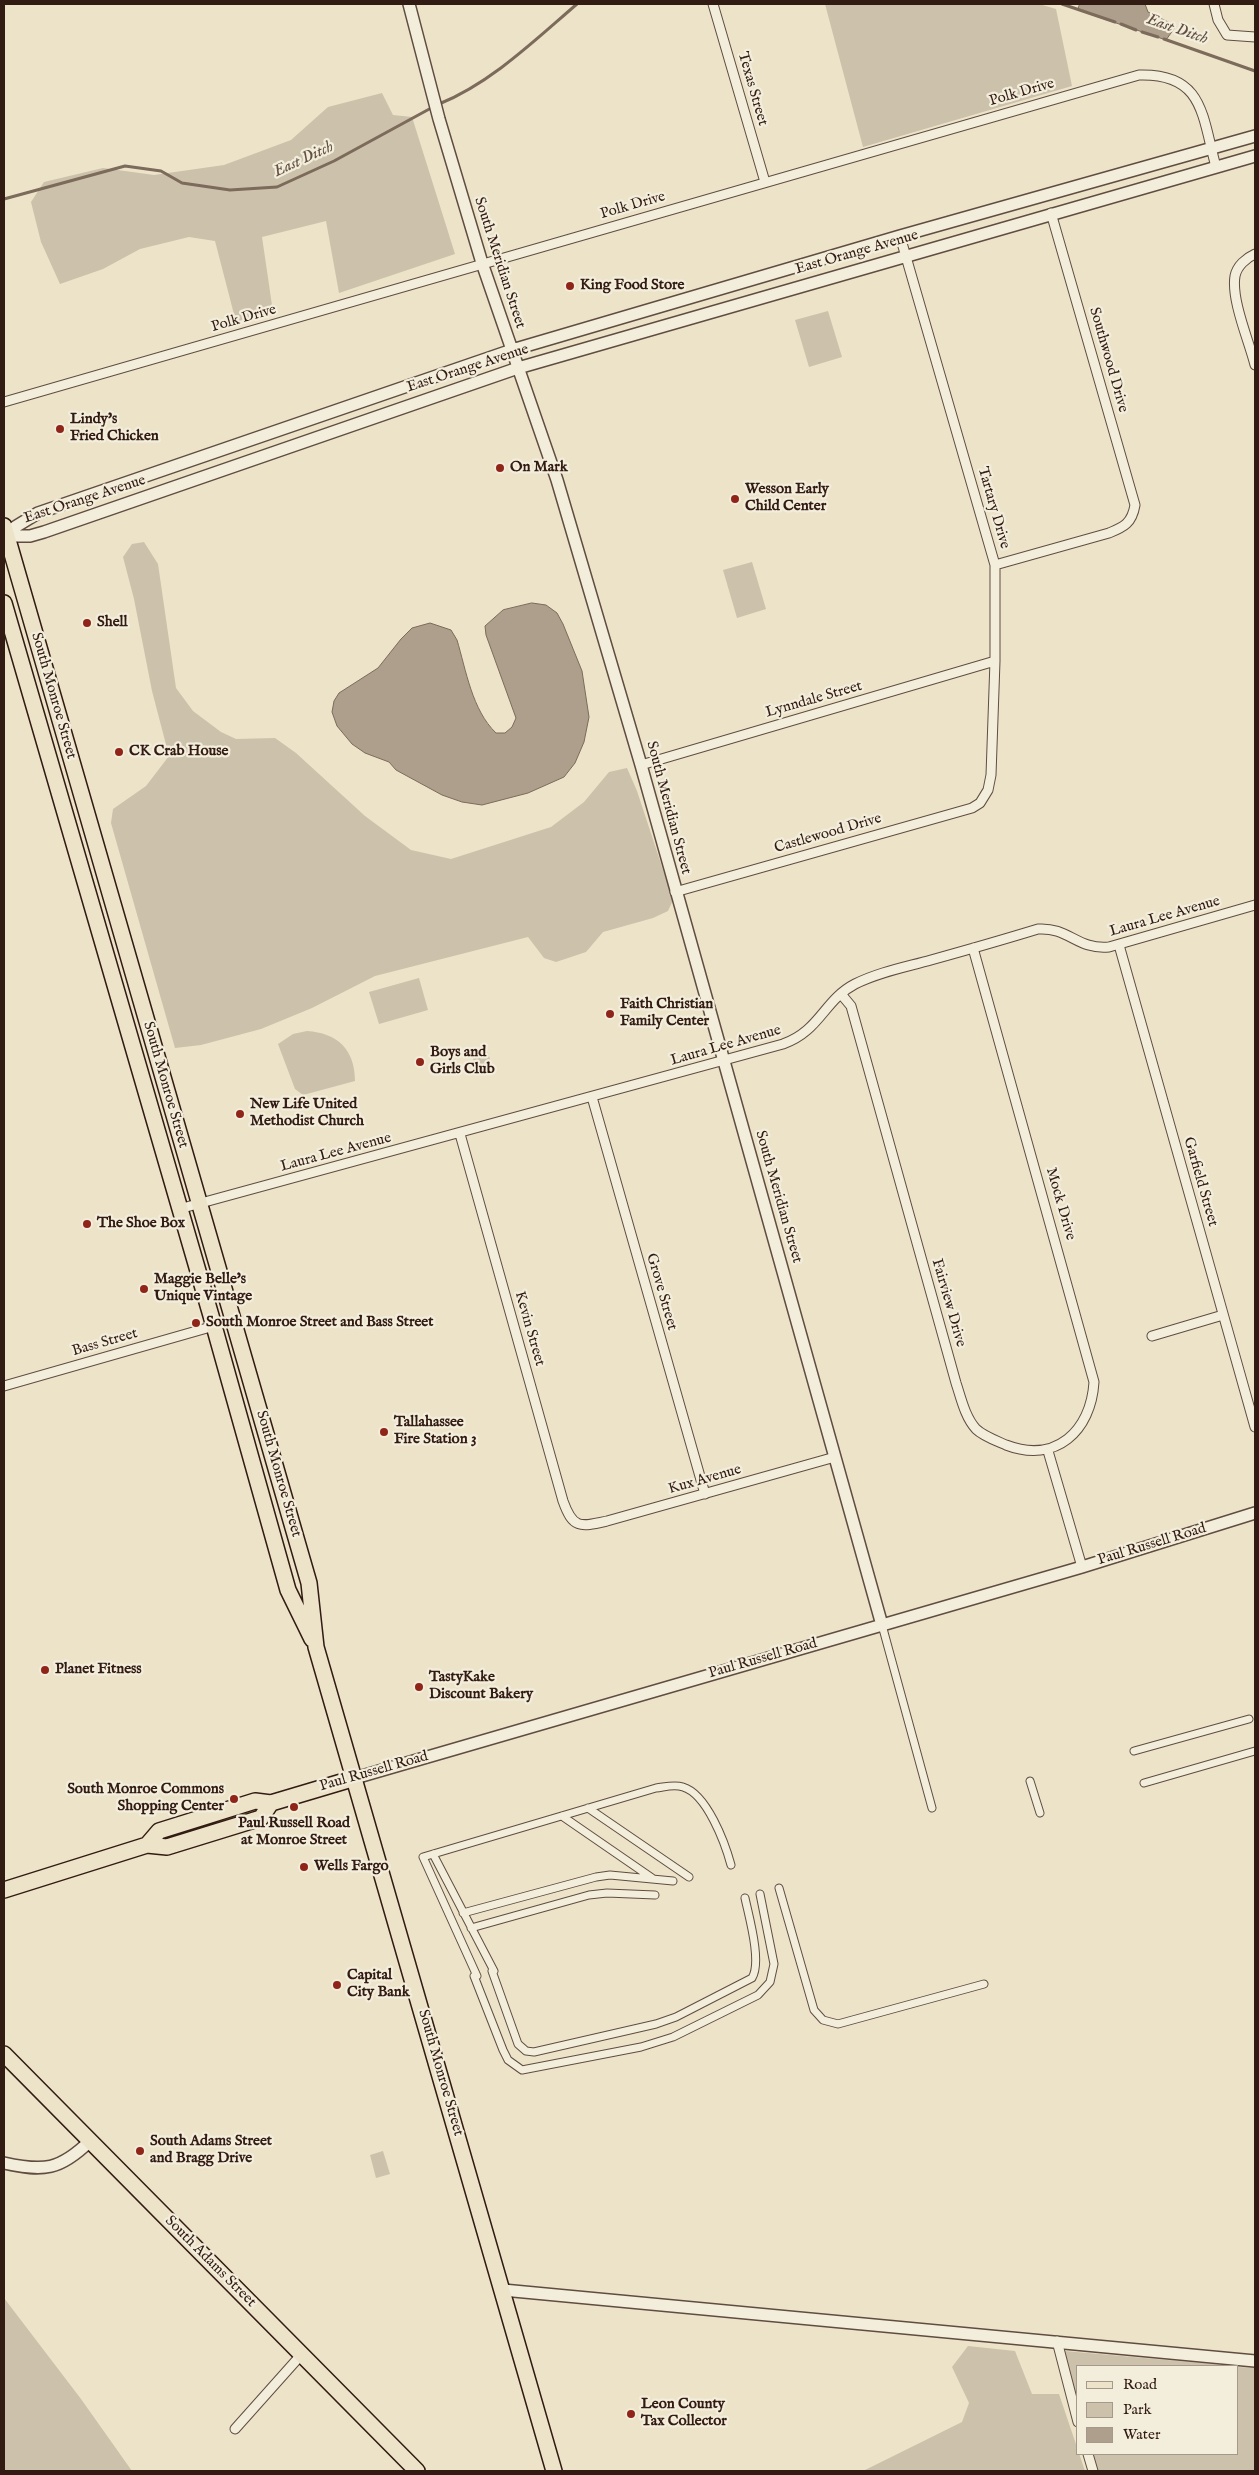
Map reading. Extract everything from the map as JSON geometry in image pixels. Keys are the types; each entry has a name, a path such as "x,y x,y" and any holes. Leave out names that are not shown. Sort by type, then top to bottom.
{"main road":[{"name":"South Monroe Street","path":"5,531 300,1550 309,1583 316,1646 554,2471"},
{"name":"South Monroe Street","path":"4,604 291,1598 316,1646"},
{"path":"240,1417 260,1412"},
{"path":"273,1537 288,1549 300,1550"},
{"name":"Paul Russell Road","path":"4,1890 147,1845 159,1831 255,1801 271,1803 355,1778"},
{"name":"South Adams Street","path":"4,2054 417,2471"}],"street":[{"name":"South Meridian Street","path":"409,4 439,119 482,263 557,480 641,765 675,892 725,1062 882,1625"},
{"name":"Texas Street","path":"712,4 765,182"},
{"path":"1214,4 1218,20 1227,35 1255,36"},
{"name":"Polk Drive","path":"4,402 1138,75 1158,74 1171,77 1190,91 1201,111 1216,167"},
{"name":"East Orange Avenue","path":"5,531 38,514 512,350 900,236 1255,136"},
{"name":"East Orange Avenue","path":"5,531 30,536 44,532 518,368 1051,213 1255,156"},
{"name":"Southwood Drive","path":"995,565 1125,527 1134,516 1136,506 1051,213"},
{"name":"Tartary Drive","path":"900,236 995,565 995,662 991,775 988,790 984,795"},
{"path":"1255,254 1238,268 1234,282 1236,298 1255,365"},
{"name":"Lynndale Street","path":"641,765 995,662"},
{"name":"Castlewood Drive","path":"675,892 972,808 980,803 984,795"},
{"name":"Laura Lee Avenue","path":"180,1209 725,1062 798,1039 816,1023 841,994 870,978 1038,929 1049,928 1064,933 1088,947 1098,948 1120,945 1255,905"},
{"name":"Garfield Street","path":"1120,945 1255,1427"},
{"name":"Mock Drive","path":"973,948 1094,1382 1093,1396 1085,1420 1074,1434 1048,1450"},
{"name":"Fairview Drive","path":"841,994 851,1006 956,1383 968,1416 976,1429 1001,1443 1033,1452 1048,1450"},
{"name":"Grove Street","path":"592,1098 705,1494"},
{"name":"Kevin Street","path":"460,1134 563,1501 568,1516 573,1522 582,1526"},
{"path":"1152,1336 1223,1315"},
{"name":"Bass Street","path":"4,1386 214,1326"},
{"path":"1048,1450 1082,1567"},
{"name":"Kux Avenue","path":"582,1526 607,1521 836,1457"},
{"name":"Paul Russell Road","path":"355,1778 1082,1567 1255,1513"},
{"path":"882,1625 932,1808"},
{"path":"1134,1751 1249,1719"},
{"path":"1144,1783 1255,1751"},
{"path":"1030,1781 1040,1813"},
{"path":"731,1865 719,1831 703,1804 689,1789 673,1785 656,1788 423,1857 476,1976 503,2050 508,2060 522,2070 641,2047 673,2037 700,2025 764,1990 773,1975 774,1964 760,1894"},
{"path":"588,1808 689,1877"},
{"path":"562,1816 653,1879"},
{"path":"432,1854 493,1971 518,2044 526,2051 534,2052 638,2029 676,2017 752,1978 756,1972 753,1938 745,1898"},
{"path":"463,1913 596,1877 610,1875 673,1881"},
{"path":"780,1888 814,2010 823,2020 838,2024 984,1984"},
{"path":"471,1928 589,1895 607,1893 655,1895"},
{"path":"4,2163 37,2169 55,2166 77,2154 90,2140"},
{"path":"503,2290 1255,2360"},
{"path":"1057,2341 1076,2414"},
{"path":"235,2429 301,2355"},
{"path":"1088,2455 1093,2471"}],"green space":[{"path":"825,4 1039,4 1056,9 1072,86 863,147"},
{"path":"382,93 393,115 412,117 455,254 339,293 326,221 262,237 273,312 236,322 215,241 189,237 140,249 103,269 60,284 41,242 31,202 44,182 103,168 154,175 224,165 291,140 328,107"},
{"path":"828,311 842,357 809,367 795,320"},
{"path":"144,542 158,564 176,688 193,711 221,732 236,739 275,738 296,753 365,816 411,850 451,859 551,827 584,802 609,772 627,768 637,791 673,900 668,911 653,918 603,932 586,952 556,962 544,958 528,937 375,976 312,1008 261,1029 201,1045 175,1048 111,823 113,809 146,786 169,756 152,691 134,599 123,557 132,544"},
{"path":"752,562 766,609 737,618 723,570"},
{"path":"419,978 428,1010 379,1024 369,992"},
{"path":"307,1031 327,1035 342,1045 352,1060 355,1081 303,1095 295,1089 278,1044 293,1034"},
{"path":"483,1046 486,1047 492,1065 488,1069 478,1068 473,1063 474,1051"},
{"path":"383,2151 390,2174 376,2178 370,2155"},
{"path":"4,2298 81,2399 132,2471 4,2471"},
{"path":"968,2346 1015,2351 1032,2394 1059,2394 1076,2444 1076,2455 1080,2455 1085,2471 863,2471 962,2422 969,2403 952,2367"},
{"path":"1065,2351 1224,2365 1076,2365 1076,2396 1064,2355"},
{"path":"1239,2367 1255,2368 1255,2471 1098,2471 1093,2455 1239,2455"}],"water":[{"path":"1080,4 1145,4 1148,12 1176,26 1166,40 1078,10"},
{"path":"532,603 546,605 557,613 582,671 589,717 584,742 575,763 564,777 528,793 482,805 462,802 442,795 396,770 389,762 365,753 352,744 337,726 332,712 334,701 339,693 378,668 412,628 430,623 451,630 457,640 471,689 481,713 496,733 505,733 512,727 516,718 486,635 485,626 503,610"}],"waterway":[{"name":"East Ditch","path":"439,104 477,85 512,60 577,4"},
{"name":"East Ditch","path":"1062,4 1115,22"},
{"name":"East Ditch","path":"1121,24 1136,30"},
{"name":"East Ditch","path":"1142,32 1158,37"},
{"name":"East Ditch","path":"1164,39 1255,71"},
{"name":"East Ditch","path":"4,199 125,166 161,171 182,183 230,190 277,187 334,161 433,107"}],"place":[{"name":"King Food Store","path":"570,286"},
{"name":"Lindy's Fried Chicken","path":"60,429"},
{"name":"On Mark","path":"500,468"},
{"name":"Wesson Early Child Center","path":"735,499"},
{"name":"Shell","path":"87,623"},
{"name":"CK Crab House","path":"119,752"},
{"name":"Faith Christian Family Center","path":"610,1014"},
{"name":"Boys and Girls Club","path":"420,1062"},
{"name":"New Life United Methodist Church","path":"240,1114"},
{"name":"The Shoe Box","path":"87,1224"},
{"name":"Maggie Belle's Unique Vintage","path":"144,1289"},
{"name":"South Monroe Street and Bass Street","path":"196,1323"},
{"name":"Tallahassee Fire Station 3","path":"384,1432"},
{"name":"Planet Fitness","path":"45,1670"},
{"name":"TastyKake Discount Bakery","path":"419,1687"},
{"name":"South Monroe Commons Shopping Center","path":"234,1799"},
{"name":"Paul Russell Road at Monroe Street","path":"294,1807"},
{"name":"Wells Fargo","path":"304,1867"},
{"name":"Capital City Bank","path":"337,1985"},
{"name":"South Adams Street and Bragg Drive","path":"140,2151"},
{"name":"Leon County Tax Collector","path":"631,2414"}]}
